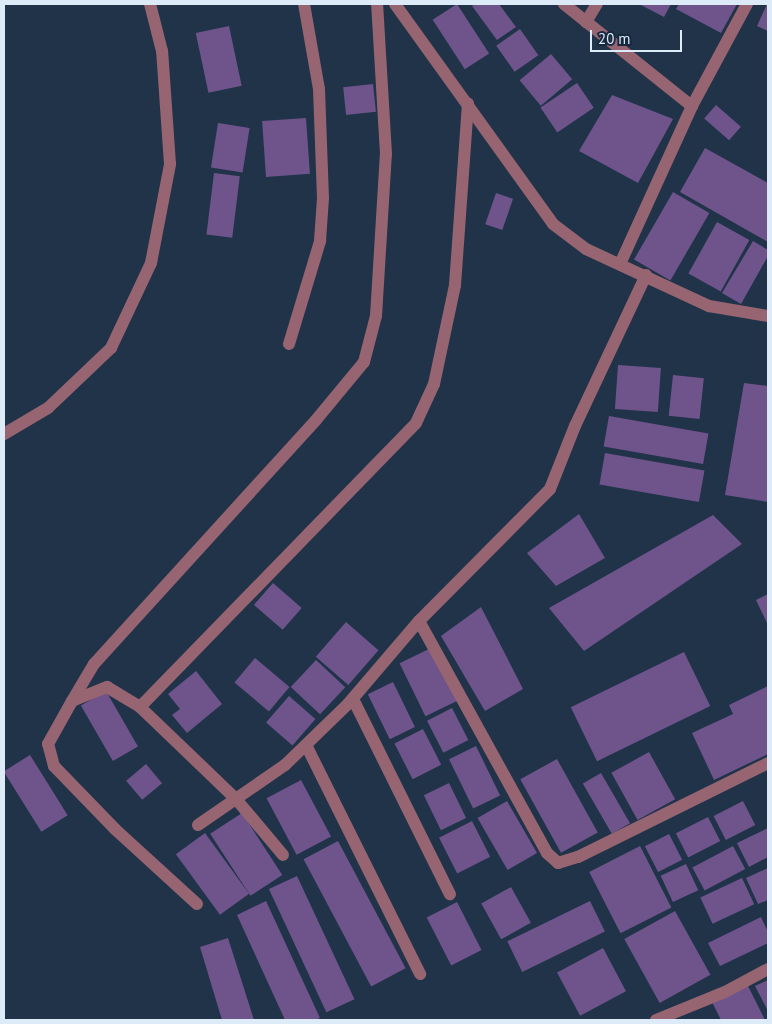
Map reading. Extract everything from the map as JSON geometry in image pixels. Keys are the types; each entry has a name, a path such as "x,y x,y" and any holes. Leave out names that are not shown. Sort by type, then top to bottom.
{"street":[{"path":"4,434 48,408 111,348 151,263 170,164 162,52 150,4"},
{"path":"289,344 320,241 322,198 319,90 304,4"},
{"path":"197,904 115,829 54,766 48,744 94,664 316,420 364,362 376,316 386,154 377,4"},
{"path":"395,4 468,103 553,224 586,248 709,306 768,316"},
{"path":"564,4 692,106"},
{"path":"586,22 597,4"},
{"path":"620,264 692,106 747,4"},
{"path":"140,707 416,423 434,384 455,285 468,103"},
{"path":"198,825 285,766 353,699 419,621 550,488 575,426 646,275"},
{"path":"419,621 547,853 558,863 578,857 768,762"},
{"path":"72,701 107,687 140,707 236,799 284,855"},
{"path":"353,699 450,894"},
{"path":"306,745 420,974"},
{"path":"656,1020 725,992 768,969"}],"building":[{"path":"457,4 489,53 465,69 433,20"},
{"path":"475,4 499,4 516,27 497,40 472,6"},
{"path":"639,4 671,4 664,17"},
{"path":"679,4 737,4 721,33 676,9"},
{"path":"768,4 768,31 757,26"},
{"path":"229,26 242,86 208,93 196,33"},
{"path":"520,29 538,55 515,72 496,46"},
{"path":"551,54 572,79 541,106 520,80"},
{"path":"577,83 594,108 557,132 541,108"},
{"path":"373,84 376,112 346,115 343,87"},
{"path":"612,95 673,119 638,183 579,151"},
{"path":"716,105 741,127 729,140 704,119"},
{"path":"306,118 310,174 266,177 262,121"},
{"path":"218,123 250,128 243,172 211,167"},
{"path":"705,148 768,183 768,242 680,192"},
{"path":"214,173 240,176 232,238 206,235"},
{"path":"673,192 709,213 670,281 634,260"},
{"path":"496,193 513,199 502,230 485,224"},
{"path":"717,222 749,240 721,292 688,274"},
{"path":"753,241 768,250 768,256 741,304 722,293"},
{"path":"618,365 661,368 658,412 615,409"},
{"path":"673,375 704,378 700,419 669,416"},
{"path":"744,383 768,386 768,502 725,495"},
{"path":"609,416 708,434 703,464 604,447"},
{"path":"605,453 704,471 699,502 599,485"},
{"path":"579,514 605,558 556,586 527,553"},
{"path":"713,515 742,544 584,651 549,608"},
{"path":"273,583 302,608 283,630 254,605"},
{"path":"768,594 768,625 756,600"},
{"path":"481,607 523,689 485,711 441,636"},
{"path":"346,622 378,650 348,685 316,657"},
{"path":"431,648 457,701 425,716 400,663"},
{"path":"684,652 710,706 597,761 571,707"},
{"path":"255,658 289,687 269,711 234,683"},
{"path":"316,660 345,687 320,714 291,687"},
{"path":"196,671 222,704 187,733 172,715 180,709 168,694"},
{"path":"393,682 415,727 390,739 368,694"},
{"path":"768,686 768,754 714,780 692,733 733,714 729,705"},
{"path":"106,691 138,746 113,761 81,706"},
{"path":"289,696 315,719 292,745 266,722"},
{"path":"452,708 468,740 443,753 427,721"},
{"path":"423,729 441,765 413,779 394,744"},
{"path":"476,746 500,795 473,809 449,759"},
{"path":"649,752 675,799 638,820 611,773"},
{"path":"30,755 68,815 41,832 4,772"},
{"path":"557,759 598,832 561,853 520,779"},
{"path":"146,764 162,783 142,800 126,781"},
{"path":"601,773 630,823 612,834 583,784"},
{"path":"301,780 331,837 297,855 267,798"},
{"path":"449,783 466,818 441,830 424,795"},
{"path":"507,801 537,853 508,870 478,818"},
{"path":"743,801 755,825 726,840 714,816"},
{"path":"242,813 282,875 250,896 210,834"},
{"path":"708,817 720,841 688,857 676,833"},
{"path":"472,821 490,857 457,873 439,838"},
{"path":"768,828 768,857 749,867 737,843"},
{"path":"205,833 249,894 220,915 176,854"},
{"path":"669,834 682,860 658,872 645,846"},
{"path":"338,841 406,968 371,986 304,859"},
{"path":"640,846 671,907 621,933 589,872"},
{"path":"733,846 745,869 705,891 692,868"},
{"path":"686,864 698,890 673,902 661,876"},
{"path":"768,868 768,900 758,904 746,878"},
{"path":"297,876 354,999 326,1012 269,889"},
{"path":"742,878 754,904 713,924 700,897"},
{"path":"511,887 531,923 501,939 481,903"},
{"path":"266,901 320,1018 314,1020 285,1020 237,915"},
{"path":"590,901 605,932 522,972 507,941"},
{"path":"457,902 482,950 451,966 427,917"},
{"path":"675,911 710,975 660,1003 624,939"},
{"path":"761,917 768,932 768,943 720,966 708,943"},
{"path":"228,938 254,1020 222,1020 200,947"},
{"path":"603,948 626,991 580,1016 557,972"},
{"path":"768,980 768,1011 755,986"},
{"path":"747,984 765,1020 721,1020 712,1002"}]}
